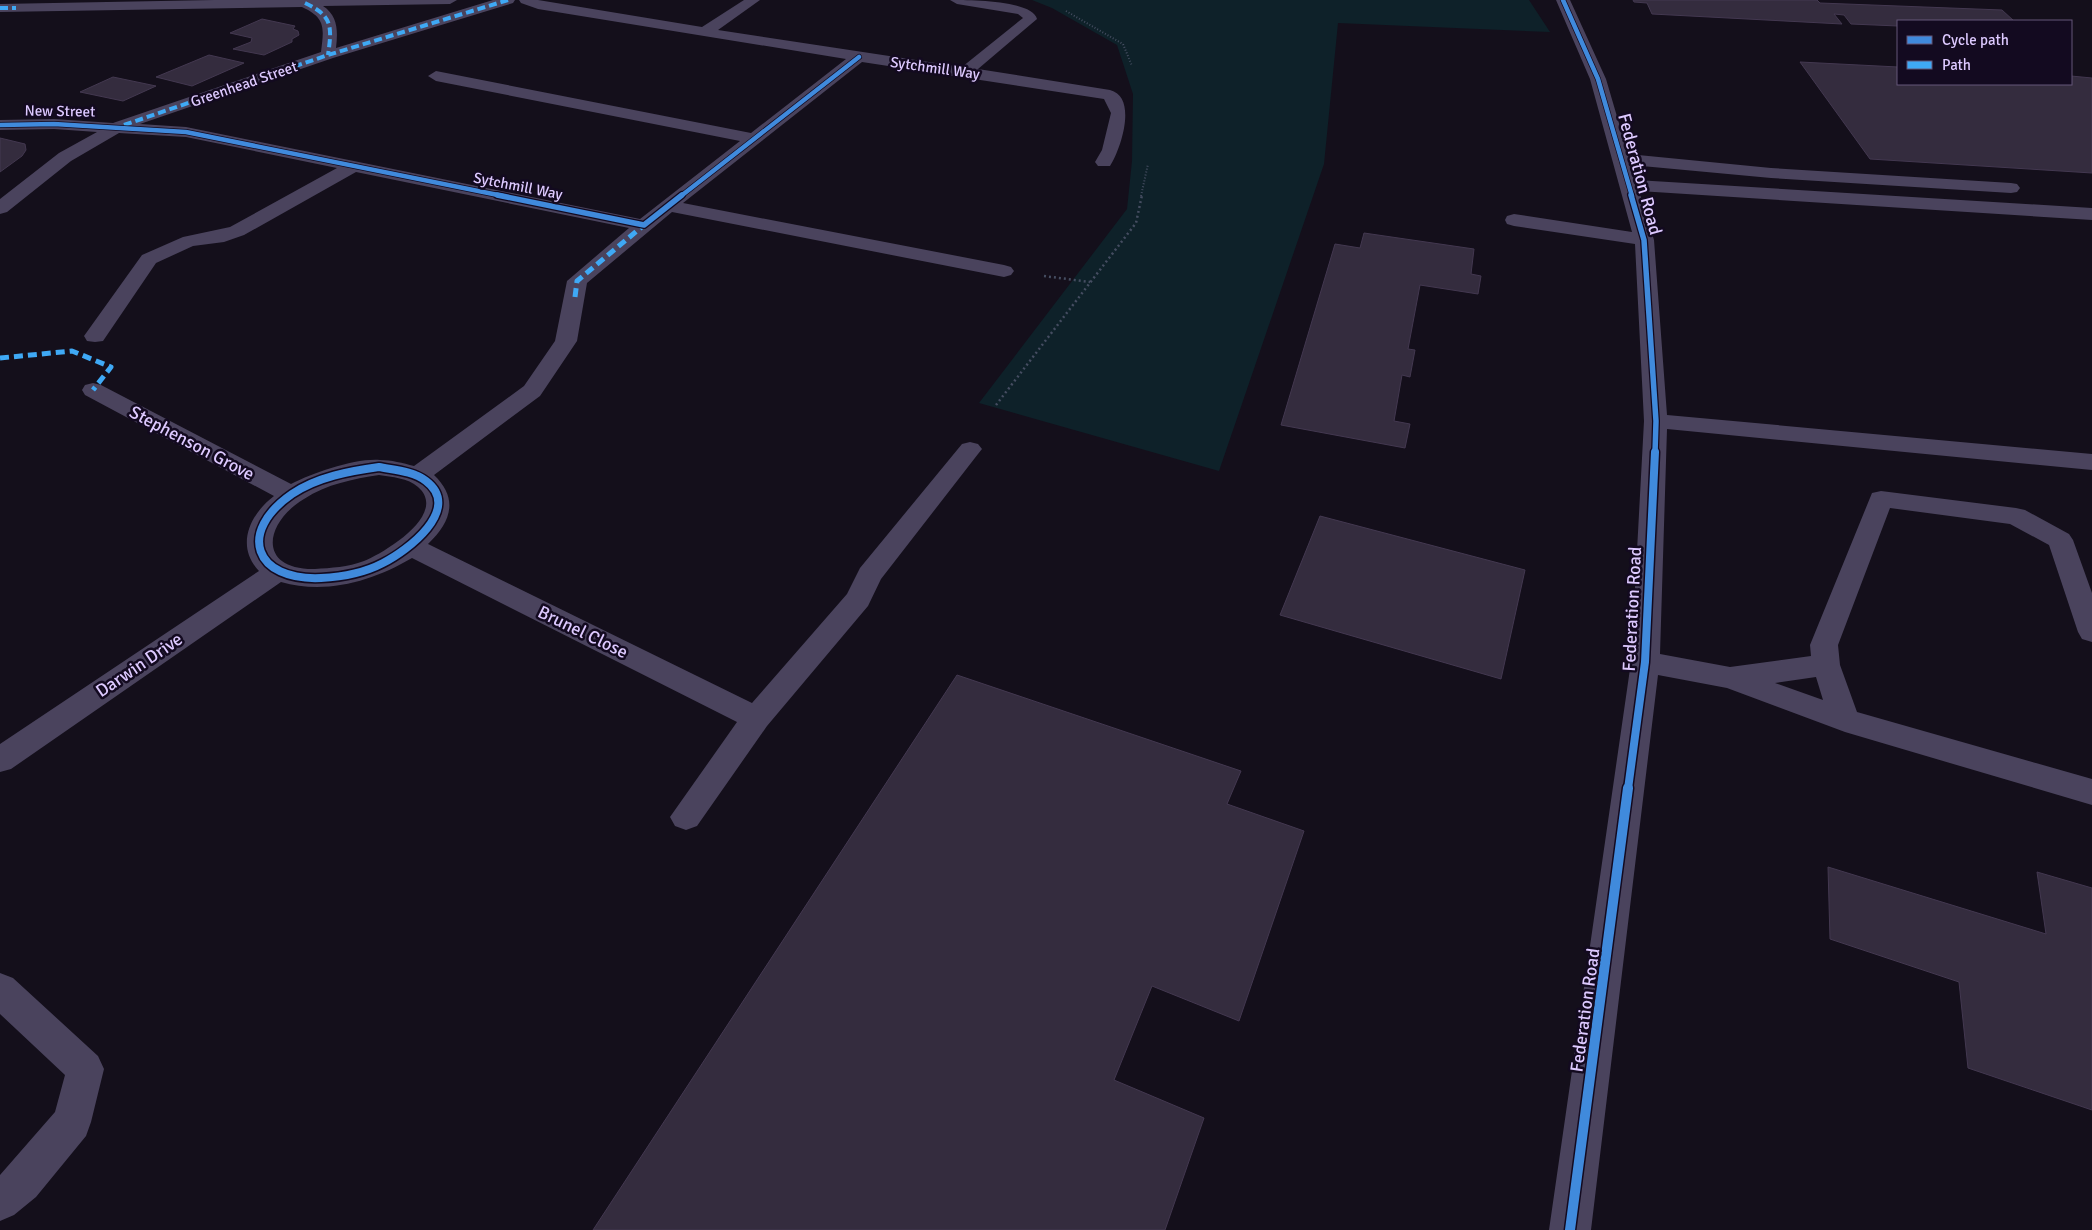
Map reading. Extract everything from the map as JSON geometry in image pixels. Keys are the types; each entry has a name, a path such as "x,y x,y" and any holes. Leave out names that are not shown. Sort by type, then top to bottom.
{"street":[{"path":"0,8 450,0"},
{"name":"Greenhead Street","path":"0,208 65,156 119,126 328,55 508,0"},
{"name":"Sytchmill Way","path":"526,0 538,4 859,57 1011,79 1110,96 1119,113 1111,150 1104,162"},
{"path":"706,31 753,0"},
{"path":"957,0 1022,10 1029,14 1030,19 965,72"},
{"name":"Federation Road","path":"1563,0 1598,79 1644,240 1656,421 1645,662 1570,1230"},
{"path":"307,2 322,10 328,17 330,28 328,55"},
{"path":"39,17 53,7"},
{"path":"417,476 532,391 566,341 577,281 644,225 859,57"},
{"path":"436,76 754,139"},
{"name":"New Street","path":"0,125 119,126"},
{"name":"Sytchmill Way","path":"119,126 186,132 644,225"},
{"path":"1621,159 1771,174 2012,188"},
{"path":"95,336 149,259 190,241 224,236 237,231 354,166"},
{"path":"1628,185 2092,214"},
{"path":"668,206 1004,270"},
{"path":"1514,220 1644,240"},
{"name":"Stephenson Grove","path":"93,390 292,495"},
{"path":"1656,421 2092,462"},
{"path":"686,817 756,718 858,599 869,575 970,449"},
{"path":"379,467 403,469 430,482 438,497 436,516 423,535 410,546 383,563 364,571 331,578 292,577 268,566 258,550 259,533 271,514 292,495 318,481 349,471 379,467"},
{"path":"1845,720 1826,666 1824,645 1881,499 2016,516 2060,540 2092,632"},
{"name":"Brunel Close","path":"410,546 756,718"},
{"name":"Darwin Drive","path":"0,760 278,571"},
{"path":"1645,662 1730,678 1845,720 2092,792"},
{"path":"1730,678 1826,666"},
{"path":"0,990 86,1068 72,1122 22,1183 0,1201"}],"path":[{"path":"1004,270 1090,282"}],"shaded area":[{"path":"1032,0 1529,0 1550,32 1338,23 1324,164 1219,471 979,403 1127,209 1132,161 1133,94 1117,45 1052,8"}],"building":[{"path":"1633,0 1817,0 1820,3 2002,10 2013,20 1897,20 1897,26 1851,24 1844,15 1834,14 1842,24 1652,14 1647,3 1634,2"},
{"path":"262,19 295,26 293,29 298,31 299,35 292,39 292,42 264,55 233,49 251,42 252,38 230,33"},
{"path":"209,55 244,63 192,86 156,77"},
{"path":"1800,62 1897,67 1897,85 2072,85 2072,76 2092,78 2092,173 1870,159"},
{"path":"113,77 156,86 123,101 80,92"},
{"path":"0,138 25,144 26,150 22,156 0,172"},
{"path":"1364,233 1474,249 1471,274 1481,276 1478,294 1420,285 1408,349 1415,350 1410,377 1402,375 1394,421 1410,424 1405,448 1281,425 1335,244 1360,248"},
{"path":"1320,516 1525,570 1501,679 1280,615"},
{"path":"957,675 1241,771 1227,804 1304,831 1239,1021 1152,986 1114,1080 1204,1118 1165,1230 593,1230"},
{"path":"1828,867 2046,934 2037,872 2092,888 2092,1110 1968,1068 1959,982 1830,939"}],"marked path":[{"path":"124,125 328,55 508,0"},
{"path":"305,3 315,7 327,17 330,29 328,55"},
{"path":"0,8 16,8"},
{"path":"575,297 577,281 644,225"},
{"path":"0,358 72,351 111,367 93,390"}],"cycle path":[{"path":"1563,0 1598,79 1644,240 1656,421 1645,662 1570,1230"},
{"path":"0,125 54,124 186,132 644,225 859,57"},
{"path":"379,467 408,472 426,481 436,493 438,506 433,521 421,536 404,550 383,563 365,570 347,575 319,578 288,575 273,568 263,559 259,547 260,534 266,520 277,506 303,488 324,479 379,467"}]}
